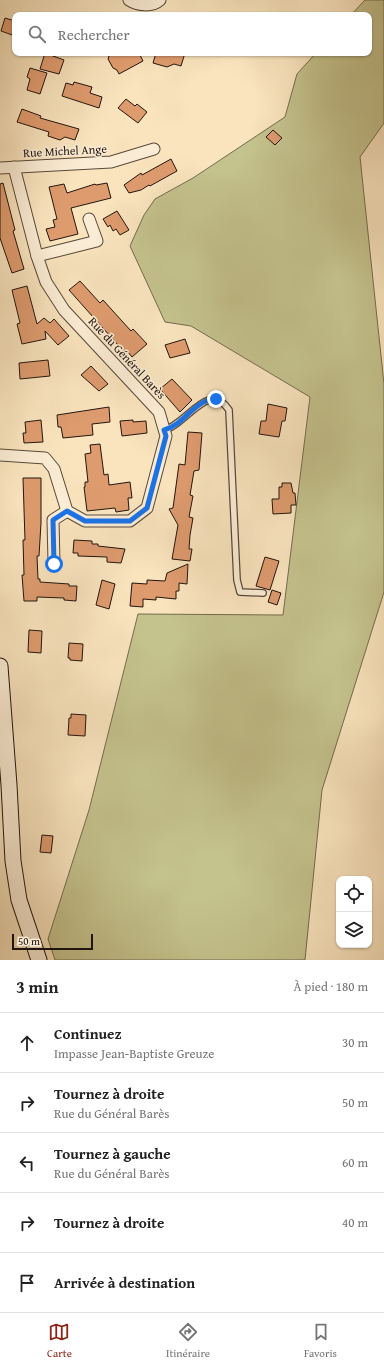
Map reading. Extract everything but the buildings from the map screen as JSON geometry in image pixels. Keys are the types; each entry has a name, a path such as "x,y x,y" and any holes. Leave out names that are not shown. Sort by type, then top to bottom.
{"street":[{"path":"129,0 137,5 156,4 160,0"},
{"name":"Rue Michel Ange","path":"0,168 111,162 154,149"},
{"name":"Rue du Général Barès","path":"14,167 37,256 46,282 64,310 159,412 166,436 147,508 130,521 85,521 67,511"},
{"path":"37,256 97,241 89,219"},
{"path":"0,455 44,458 54,469 67,511 53,520 54,564"},
{"path":"0,666 10,785 13,861 19,900 39,960"}],"lane":[{"path":"164,430 177,424 204,401 216,399 222,401 230,410 237,580 240,592 263,593"}],"shaded area":[{"path":"365,0 384,0 384,123 360,157 384,384 384,592 322,790 305,960 55,960 48,939 89,810 138,614 283,615 310,397 191,326 165,322 130,246 144,215 155,199 193,178 285,117 297,74 313,56 372,56 372,12 354,12"}],"route":[{"path":"54,564 53,520 67,511 85,521 130,521 147,508 166,436 164,430 177,424 204,401 216,399"}]}
